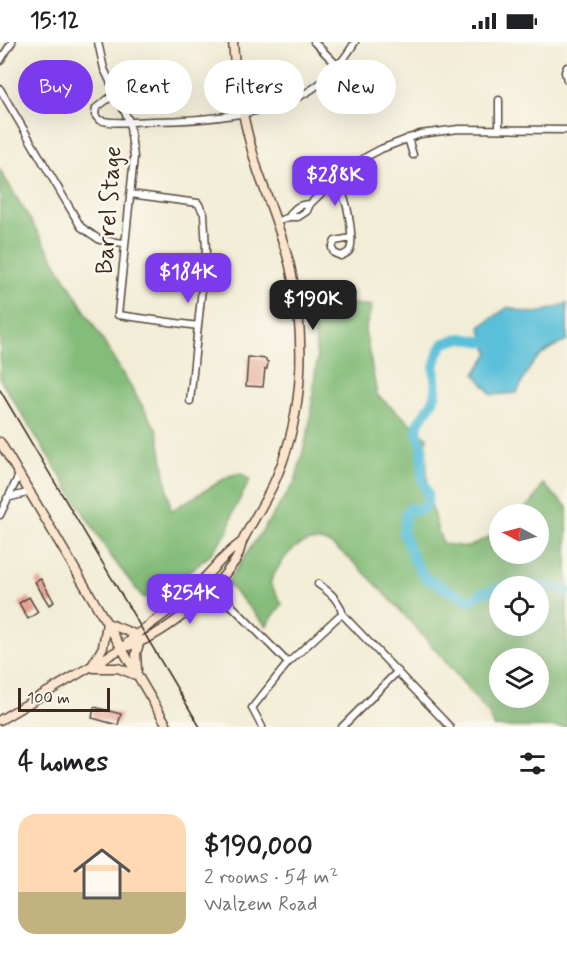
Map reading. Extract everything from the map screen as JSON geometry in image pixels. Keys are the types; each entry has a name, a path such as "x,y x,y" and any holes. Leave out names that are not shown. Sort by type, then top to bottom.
{"main road":[{"path":"233,42 235,60"},
{"path":"0,720 122,648 139,644 168,625 202,597 237,558 242,542 278,474 290,436 298,397 300,331 289,264 242,114"},
{"path":"0,442 168,727"},
{"path":"122,648 134,634 182,600 207,576 228,551 242,542"},
{"path":"107,623 134,634"},
{"path":"87,669 97,661 103,647 107,623"},
{"path":"138,676 136,653 139,644"},
{"path":"87,669 118,668 138,676"}],"street":[{"path":"0,61 12,42"},
{"name":"Barrel Stage","path":"98,42 105,71"},
{"path":"314,42 332,60"},
{"path":"343,60 355,42"},
{"path":"566,70 567,80"},
{"path":"0,89 81,227 100,240 124,243"},
{"path":"499,100 499,129"},
{"path":"105,101 95,111 96,118 103,122 190,121 236,114"},
{"name":"Barrel Stage","path":"126,114 129,121 134,157 118,315 198,326"},
{"path":"276,222 289,217 294,209 302,204 310,204 350,168 381,148 408,138 439,130 567,130"},
{"path":"408,138 413,155"},
{"path":"333,182 344,197 348,208 351,238"},
{"path":"130,194 198,203 204,214 206,250 190,401"},
{"path":"0,515 19,475"},
{"path":"7,498 31,492"},
{"path":"217,582 233,607 288,663"},
{"path":"318,584 338,602 343,615 450,727"},
{"path":"202,597 216,597 233,607"},
{"path":"262,727 252,708 288,663 339,616 343,615"},
{"path":"342,727 398,671"}],"green space":[{"path":"0,170 158,432 171,511 229,476 240,473 250,480 234,510 227,533 209,556 165,592 143,598 110,555 0,379"},
{"path":"312,300 372,306 365,330 377,395 427,437 429,491 434,518 443,544 468,547 489,537 489,564 549,564 549,504 530,504 543,484 567,507 567,727 494,727 489,714 407,618 357,566 337,548 322,541 304,543 296,547 284,559 270,583 282,604 266,626 227,583 295,482 309,428 317,359"}],"water":[{"path":"567,303 567,341 548,350 535,361 517,393 492,395 475,374 489,353 480,327 508,307 532,313"}],"building":[{"path":"248,357 266,359 268,362 263,387 246,386"},
{"path":"41,579 54,602 49,605 35,582"},
{"path":"29,597 38,612 28,619 19,603"},
{"path":"94,707 121,714 118,725 92,718"}],"waterway":[{"path":"489,591 481,593 470,601 425,578 415,562 403,533 406,512 411,508 417,511 423,509 427,503 428,494 422,479 422,444 417,432 418,423 433,401 436,392 434,367 438,353 444,343 462,338 485,342 498,339"},
{"path":"549,587 567,591"}],"railway":[{"path":"0,390 200,727"}]}
